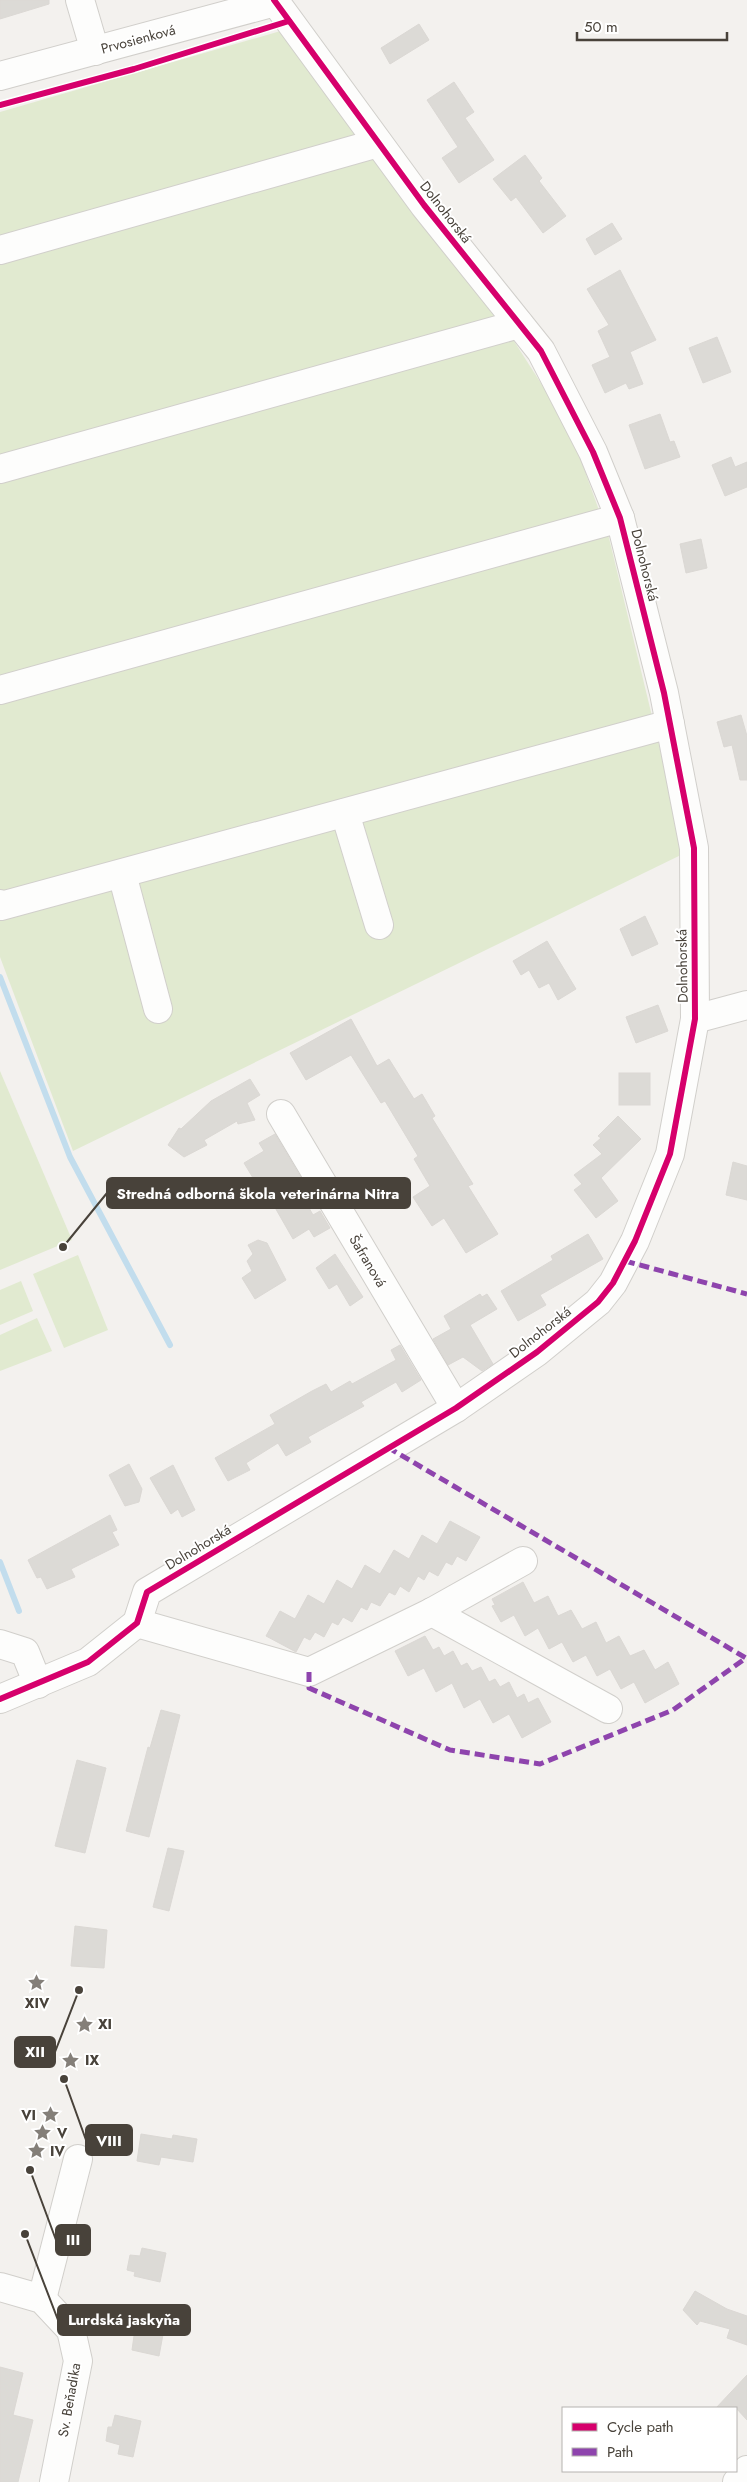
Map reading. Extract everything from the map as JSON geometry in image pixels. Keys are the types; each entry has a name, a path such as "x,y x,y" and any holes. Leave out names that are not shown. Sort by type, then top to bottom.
{"street":[{"path":"80,0 95,51"},
{"name":"Prvosienková","path":"0,76 275,1"},
{"name":"Dolnohorská","path":"137,1623 147,1592 456,1408 537,1352 598,1302 613,1283 635,1241 670,1154 695,1019 694,848 670,724 620,518 592,452 541,351 424,205 275,1"},
{"path":"0,250 378,143"},
{"path":"0,470 519,324"},
{"path":"0,690 620,518"},
{"path":"0,904 1,906 122,874 670,724"},
{"path":"345,813 380,925"},
{"path":"122,874 158,1010"},
{"path":"695,1019 747,1005"},
{"name":"Šafranová","path":"281,1114 456,1408"},
{"path":"0,1699 88,1662 137,1623 309,1672 432,1612 523,1561"},
{"path":"432,1612 608,1709"},
{"path":"0,1644 25,1652 38,1684"},
{"path":"42,2299 78,2159"},
{"name":"Sv. Beňadika","path":"0,2287 42,2299 72,2330 78,2361 54,2482"},
{"path":"737,2482 747,2470"}],"green space":[{"path":"284,30 482,291 569,427 609,538 685,853 73,1151 0,957 0,112"},
{"path":"0,1071 72,1240 0,1270"},
{"path":"78,1255 108,1330 64,1348 33,1274"},
{"path":"21,1281 33,1311 0,1325 0,1290"},
{"path":"37,1318 52,1351 0,1371 0,1335"}],"building":[{"path":"0,0 49,0 49,4 0,19"},
{"path":"419,24 429,40 390,64 381,48"},
{"path":"454,82 474,112 465,118 494,160 459,183 442,158 458,147 427,100"},
{"path":"525,155 542,178 539,181 566,216 543,233 516,197 511,201 493,179"},
{"path":"612,223 622,239 595,255 586,239"},
{"path":"620,270 656,340 630,352 643,384 629,389 626,383 605,393 592,365 610,357 598,331 609,325 587,289"},
{"path":"717,337 731,372 703,383 689,348"},
{"path":"660,414 670,442 674,441 680,457 645,469 629,425"},
{"path":"731,457 735,467 747,462 747,487 725,496 712,465"},
{"path":"701,539 707,568 686,573 680,544"},
{"path":"741,715 747,736 747,780 740,780 732,745 724,747 717,722"},
{"path":"645,916 658,944 632,956 620,929"},
{"path":"547,941 576,989 558,1000 549,983 539,988 529,970 521,975 513,961"},
{"path":"658,1005 668,1031 636,1043 626,1017"},
{"path":"351,1019 377,1066 389,1059 414,1099 422,1094 435,1116 432,1118 473,1184 468,1186 498,1234 466,1253 444,1218 432,1226 413,1197 430,1186 414,1159 418,1156 385,1101 381,1103 351,1055 306,1080 290,1053"},
{"path":"619,1073 650,1073 650,1105 619,1105"},
{"path":"250,1079 260,1095 247,1103 255,1120 238,1124 237,1121 204,1140 207,1145 184,1157 168,1145 179,1128 181,1129 211,1101"},
{"path":"618,1116 641,1139 601,1178 618,1201 596,1218 574,1190 582,1184 574,1175 602,1154 593,1145 601,1138 598,1136"},
{"path":"275,1134 303,1181 296,1185 313,1215 320,1211 330,1228 314,1237 309,1229 293,1239 273,1204 270,1206 244,1163 264,1151 259,1143"},
{"path":"733,1162 747,1166 747,1200 726,1195"},
{"path":"588,1234 603,1259 540,1295 546,1305 518,1321 501,1291 553,1260 551,1256"},
{"path":"258,1240 267,1243 286,1280 255,1299 242,1278 252,1271 247,1261 253,1254 248,1245"},
{"path":"335,1254 363,1297 350,1306 337,1284 329,1289 316,1268"},
{"path":"480,1294 482,1297 487,1294 497,1309 470,1325 493,1364 482,1371 463,1357 448,1365 433,1339 451,1329 444,1316"},
{"path":"400,1345 421,1380 402,1392 396,1382 361,1402 364,1406 308,1437 311,1442 286,1456 278,1443 246,1463 250,1470 228,1481 215,1458 275,1424 270,1415 312,1391 326,1384 331,1392 350,1381 352,1384 396,1360 391,1350"},
{"path":"129,1464 142,1489 139,1502 125,1506 109,1475"},
{"path":"173,1465 195,1510 182,1517 178,1509 171,1514 150,1478"},
{"path":"110,1515 117,1530 112,1532 119,1545 71,1569 75,1577 47,1589 41,1577 37,1578 28,1560"},
{"path":"450,1521 480,1537 466,1561 457,1556 452,1565 446,1562 438,1576 429,1571 424,1580 418,1576 409,1592 400,1586 395,1595 389,1592 380,1606 371,1602 367,1610 361,1607 352,1622 343,1617 338,1625 332,1622 324,1637 315,1632 310,1640 304,1637 296,1652 266,1636 280,1611 295,1619 308,1595 324,1604 337,1580 352,1589 365,1565 380,1574 394,1550 409,1559 422,1535 437,1544"},
{"path":"523,1582 534,1603 548,1596 558,1616 571,1610 582,1629 596,1622 606,1643 619,1636 630,1656 644,1650 655,1670 668,1662 679,1684 645,1703 634,1682 621,1689 610,1669 597,1676 586,1655 573,1662 562,1642 549,1649 538,1628 525,1636 514,1615 501,1622 492,1606 495,1605 492,1599"},
{"path":"425,1636 433,1650 439,1647 444,1656 453,1651 461,1666 467,1663 472,1671 481,1667 489,1682 495,1679 500,1687 509,1682 517,1698 524,1694 528,1703 538,1698 551,1722 522,1738 509,1714 493,1723 480,1699 464,1708 452,1683 436,1692 424,1668 408,1676 395,1651"},
{"path":"161,1710 180,1715 149,1837 126,1831 148,1747 150,1748"},
{"path":"77,1760 106,1768 85,1853 55,1846"},
{"path":"168,1848 184,1851 169,1911 153,1907"},
{"path":"75,1926 107,1930 104,1968 71,1966"},
{"path":"141,2134 172,2139 173,2135 197,2139 193,2162 161,2157 159,2165 137,2161"},
{"path":"142,2248 166,2253 160,2282 134,2276 135,2272 127,2270 130,2255 140,2256"},
{"path":"695,2291 727,2309 747,2316 747,2345 727,2338 730,2329 700,2321 697,2325 683,2310"},
{"path":"142,2325 164,2329 159,2356 132,2350 135,2329 142,2330"},
{"path":"0,2367 23,2373 13,2415 33,2420 18,2482 0,2482"},
{"path":"747,2375 747,2420 737,2407 717,2407"},
{"path":"115,2415 141,2421 133,2457 118,2454 120,2445 106,2441 108,2427 112,2427"}],"waterway":[{"path":"0,977 70,1157 170,1345"},
{"path":"0,1562 19,1611"}],"marked path":[{"path":"625,1261 747,1294"},
{"path":"309,1672 309,1688 450,1750 540,1764 673,1710 746,1658 389,1448"}],"cycle path":[{"path":"0,1699 88,1662 137,1623 147,1592 456,1408 537,1352 598,1302 613,1283 635,1241 670,1154 695,1019 694,848 664,693 620,518 593,452 541,351 424,205 274,0"},
{"path":"0,105 134,69 289,21"}],"place":[{"name":"Stredná odborná škola veterinárna Nitra","path":"63,1247"},
{"name":"XIV","path":"37,1983"},
{"name":"XII","path":"79,1990"},
{"name":"XI","path":"84,2024"},
{"name":"IX","path":"71,2060"},
{"name":"VIII","path":"64,2079"},
{"name":"VI","path":"50,2115"},
{"name":"V","path":"43,2133"},
{"name":"IV","path":"36,2151"},
{"name":"III","path":"30,2170"},
{"name":"Lurdská jaskyňa","path":"25,2234"}]}
